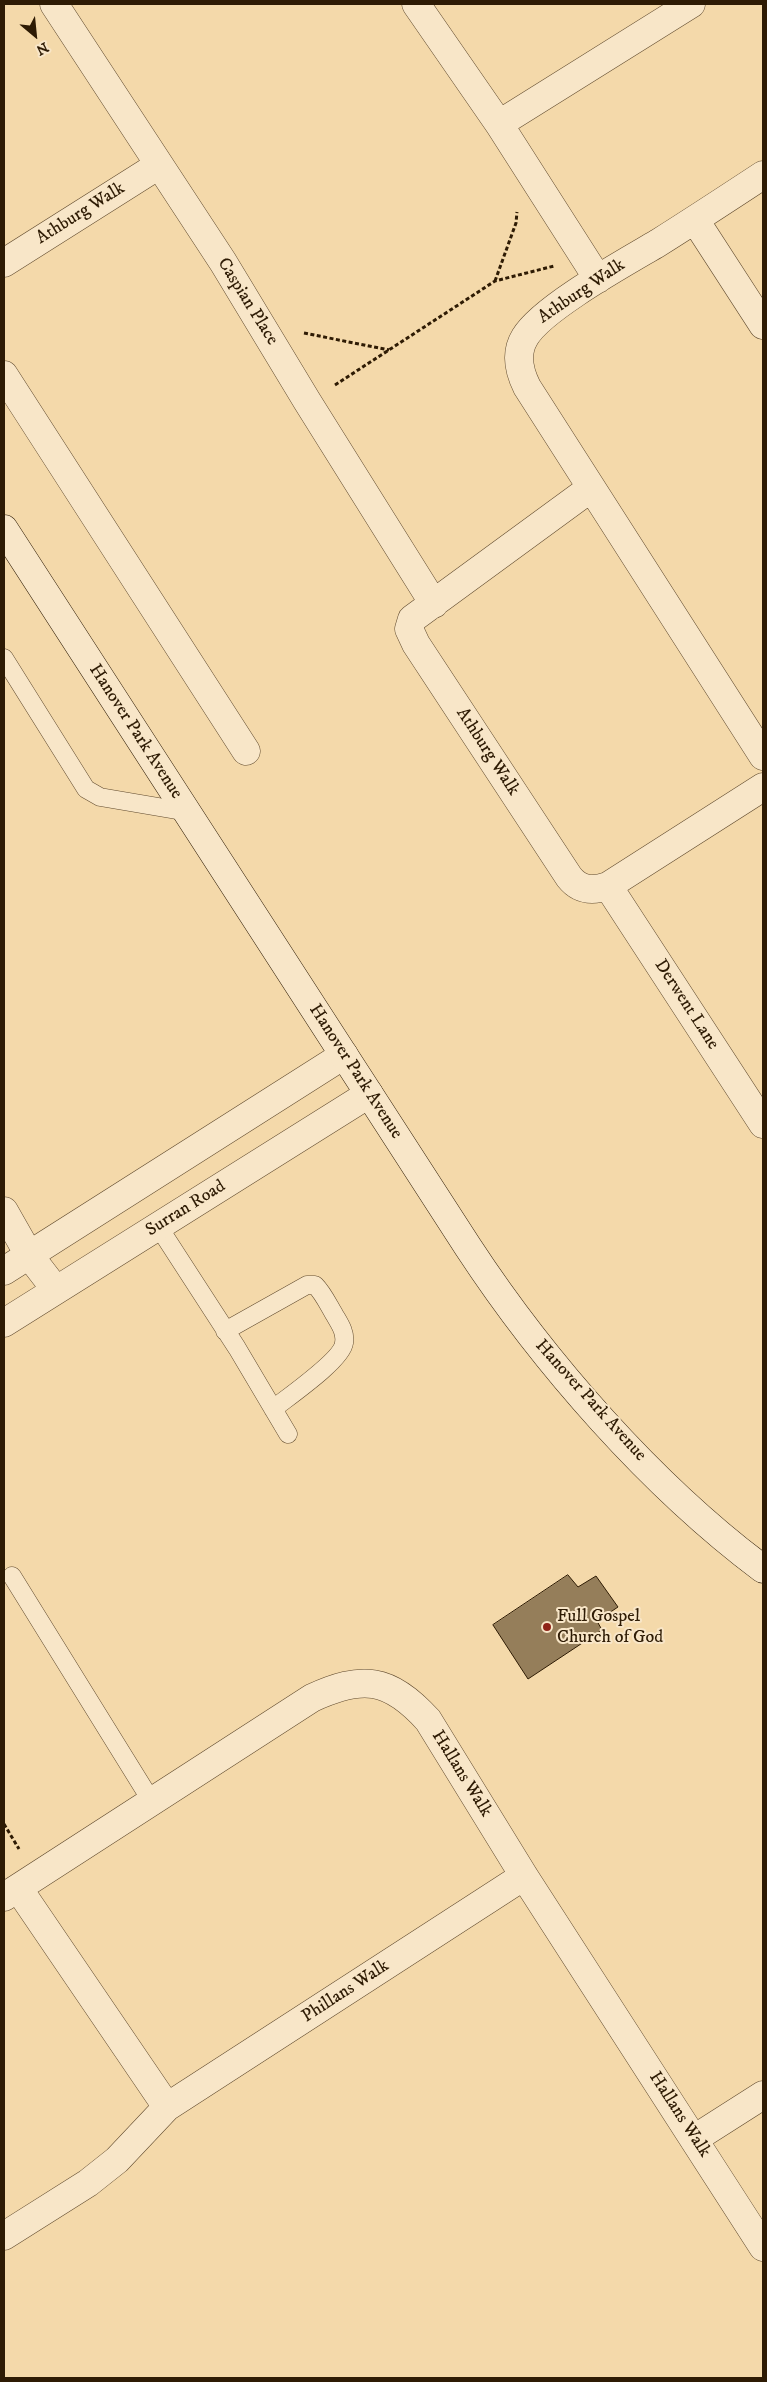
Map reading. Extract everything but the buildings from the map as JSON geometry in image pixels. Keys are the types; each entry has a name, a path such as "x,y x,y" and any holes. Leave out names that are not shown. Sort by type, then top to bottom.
{"street":[{"name":"Caspian Place","path":"54,4 270,339 434,604"},
{"path":"416,4 499,124 598,279"},
{"path":"499,124 691,4"},
{"name":"Athburg Walk","path":"4,263 159,165"},
{"name":"Athburg Walk","path":"763,175 695,220 598,279 533,326 525,337 519,357 519,370 527,387 763,756"},
{"path":"695,220 763,325"},
{"path":"4,374 246,752"},
{"name":"Athburg Walk","path":"591,488 412,619 409,624 411,635 416,644 569,877 574,883 586,889 593,890 608,886 763,788"},
{"name":"Hanover Park Avenue","path":"4,529 479,1264 565,1376 650,1469 730,1543 763,1569"},
{"name":"Derwent Lane","path":"608,886 763,1124"},
{"path":"4,1270 344,1055"},
{"name":"Surran Road","path":"4,1323 369,1094"},
{"path":"4,1210 29,1255 56,1290"},
{"name":"Hallans Walk","path":"11,1893 312,1698 355,1682 376,1684 411,1701 428,1720 524,1876 763,2247"},
{"name":"Phillans Walk","path":"4,2236 88,2183 117,2160 168,2107 524,1876"},
{"path":"11,1893 168,2107"},
{"path":"694,2139 763,2095"}],"lane":[{"path":"4,658 86,789 100,797 188,812"},
{"path":"158,1226 226,1331 288,1434"},
{"path":"226,1331 307,1286 315,1285 321,1291 344,1331 344,1344 340,1352 322,1370 273,1409"},
{"path":"12,1576 152,1802"}],"path":[{"path":"495,281 516,223 518,192 528,168"},
{"path":"307,401 495,281 560,264 581,253"},
{"path":"270,339 287,330 389,350"}],"place":[{"name":"Full Gospel Church of God","path":"547,1627"}]}
